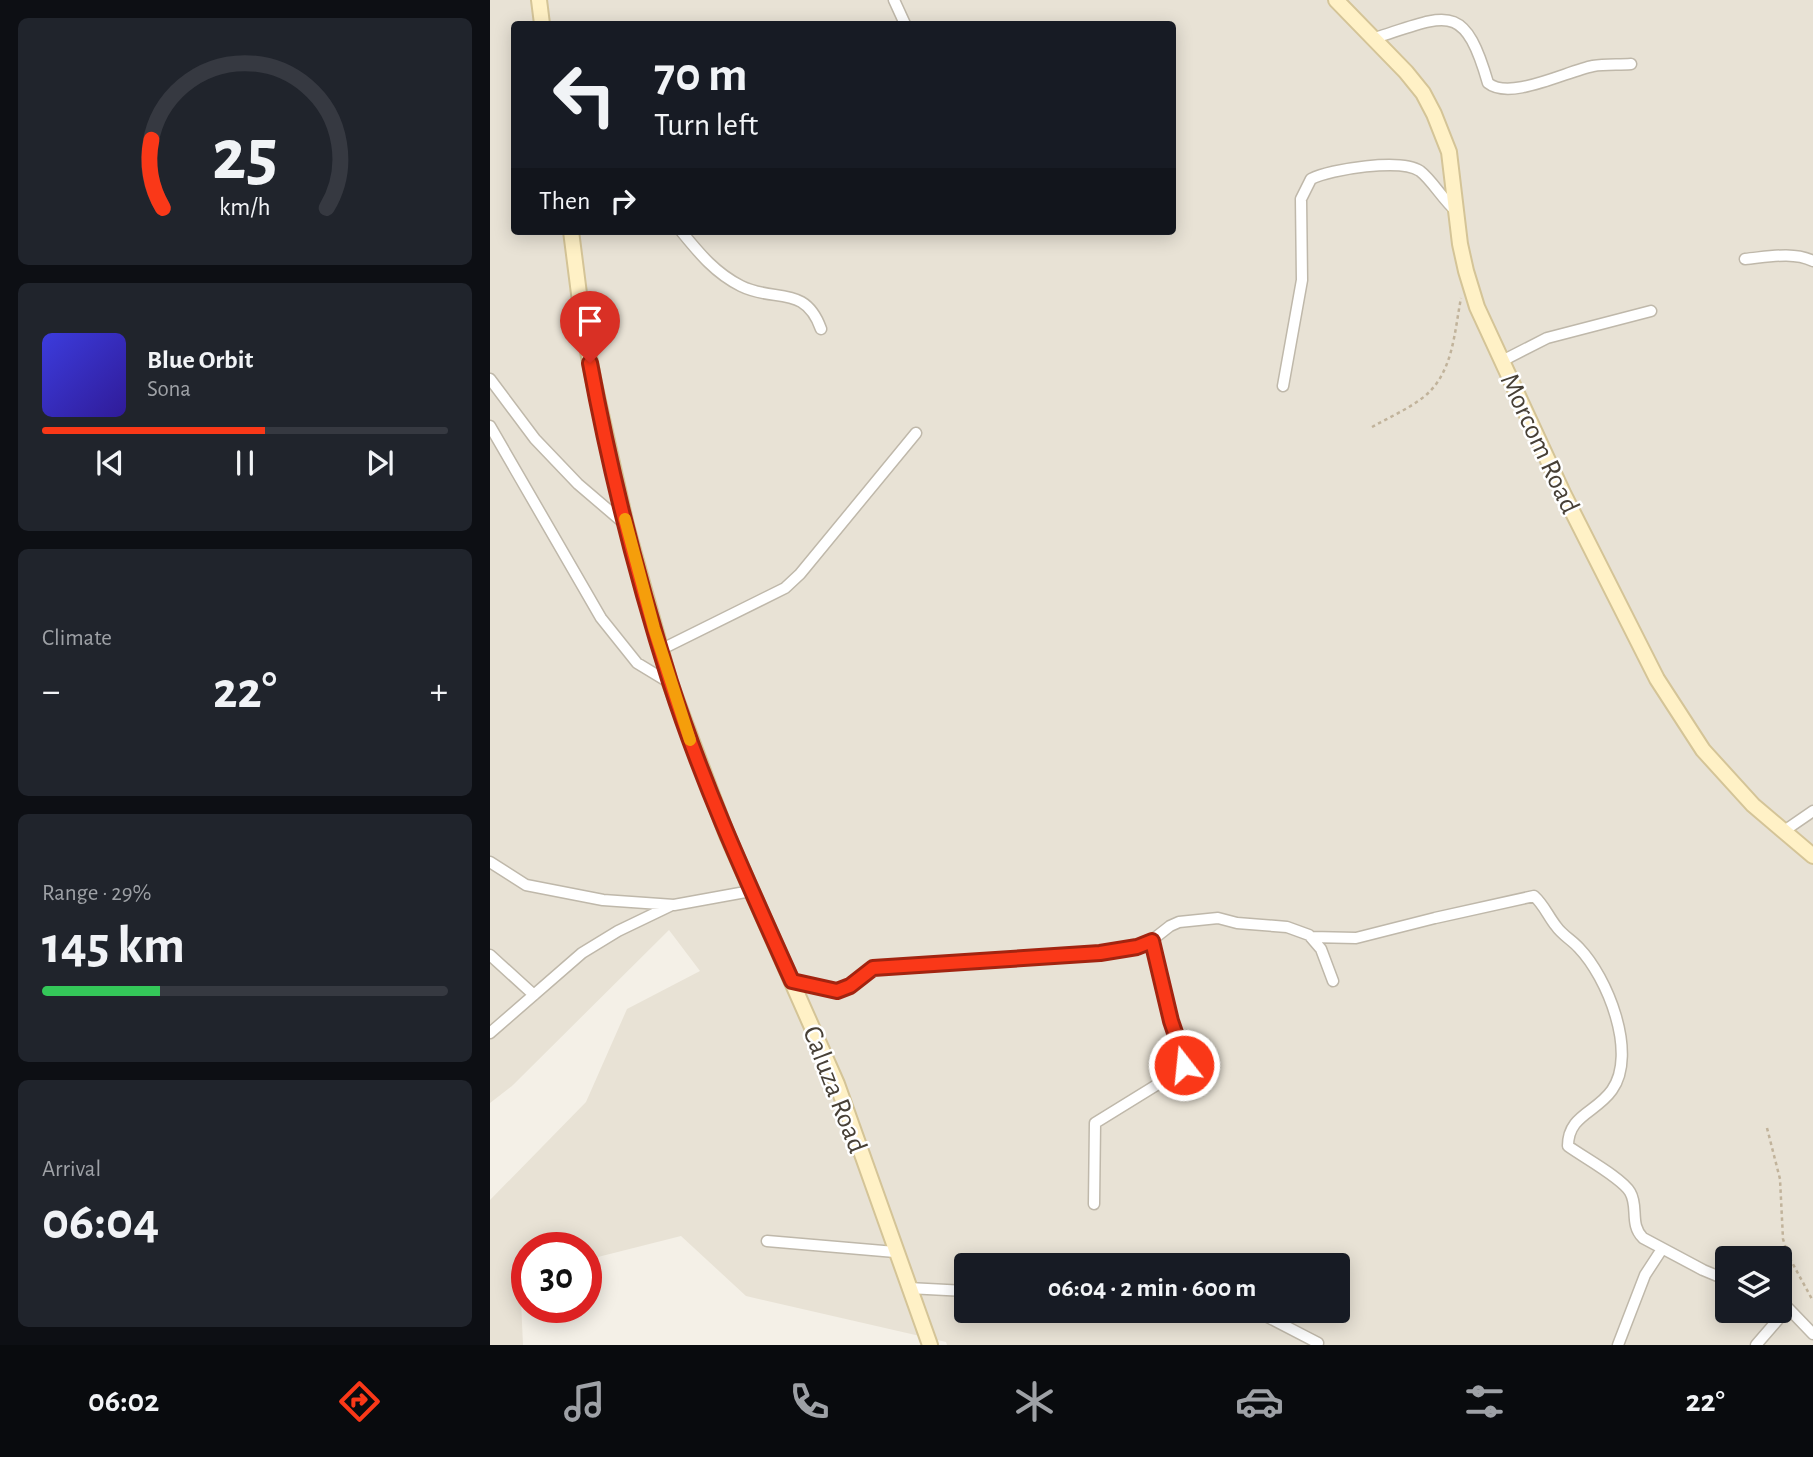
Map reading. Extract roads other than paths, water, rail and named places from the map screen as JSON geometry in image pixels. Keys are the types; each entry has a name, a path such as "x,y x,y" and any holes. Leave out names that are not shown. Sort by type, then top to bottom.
{"street":[{"path":"539,0 542,21"},
{"path":"894,0 904,21"},
{"name":"Morcom Road","path":"1336,0 1406,72 1423,93 1434,114 1449,152 1466,271 1477,307 1563,493 1657,679 1703,750 1754,805 1813,856"},
{"path":"1375,38 1426,22 1449,18 1469,31 1488,83 1500,89 1535,83 1592,66 1631,64"},
{"path":"1283,386 1302,280 1301,199 1311,179 1332,171 1406,166 1418,169 1427,177 1443,200 1457,212"},
{"name":"Caluza Road","path":"572,235 583,325 594,383 626,525 670,683 751,891 837,1084 930,1345"},
{"path":"684,235 710,265 725,277 759,293 789,296 801,301 816,316 821,329"},
{"path":"1745,258 1789,256 1805,257 1813,261"},
{"path":"1502,361 1547,338 1651,311"},
{"path":"490,379 544,448 578,484 626,525"},
{"path":"490,426 601,618 638,663 670,683"},
{"path":"660,650 785,588 800,574 916,433"},
{"path":"1784,831 1813,811"},
{"path":"490,862 526,885 603,900 674,905 751,891"},
{"path":"792,981 837,991 850,986 873,968 1100,953 1137,947 1152,941 1170,926 1208,917 1255,926 1287,927 1311,937 1356,938 1534,896 1544,905 1556,927 1580,948 1606,984 1616,1017 1621,1050 1621,1072 1612,1090 1601,1103 1575,1122 1568,1133 1568,1146 1625,1185 1632,1195 1637,1232 1662,1249 1715,1274"},
{"path":"490,1033 582,953 618,931 674,905"},
{"path":"1311,937 1321,949 1333,981"},
{"path":"1094,1204 1095,1123 1176,1073 1184,1065 1152,941"},
{"path":"490,955 534,995"},
{"path":"767,1241 895,1252"},
{"path":"1618,1345 1645,1275 1662,1249"},
{"path":"908,1288 954,1291"},
{"path":"1792,1313 1813,1334"},
{"path":"1279,1323 1318,1343"},
{"path":"1756,1345 1771,1323"}]}
